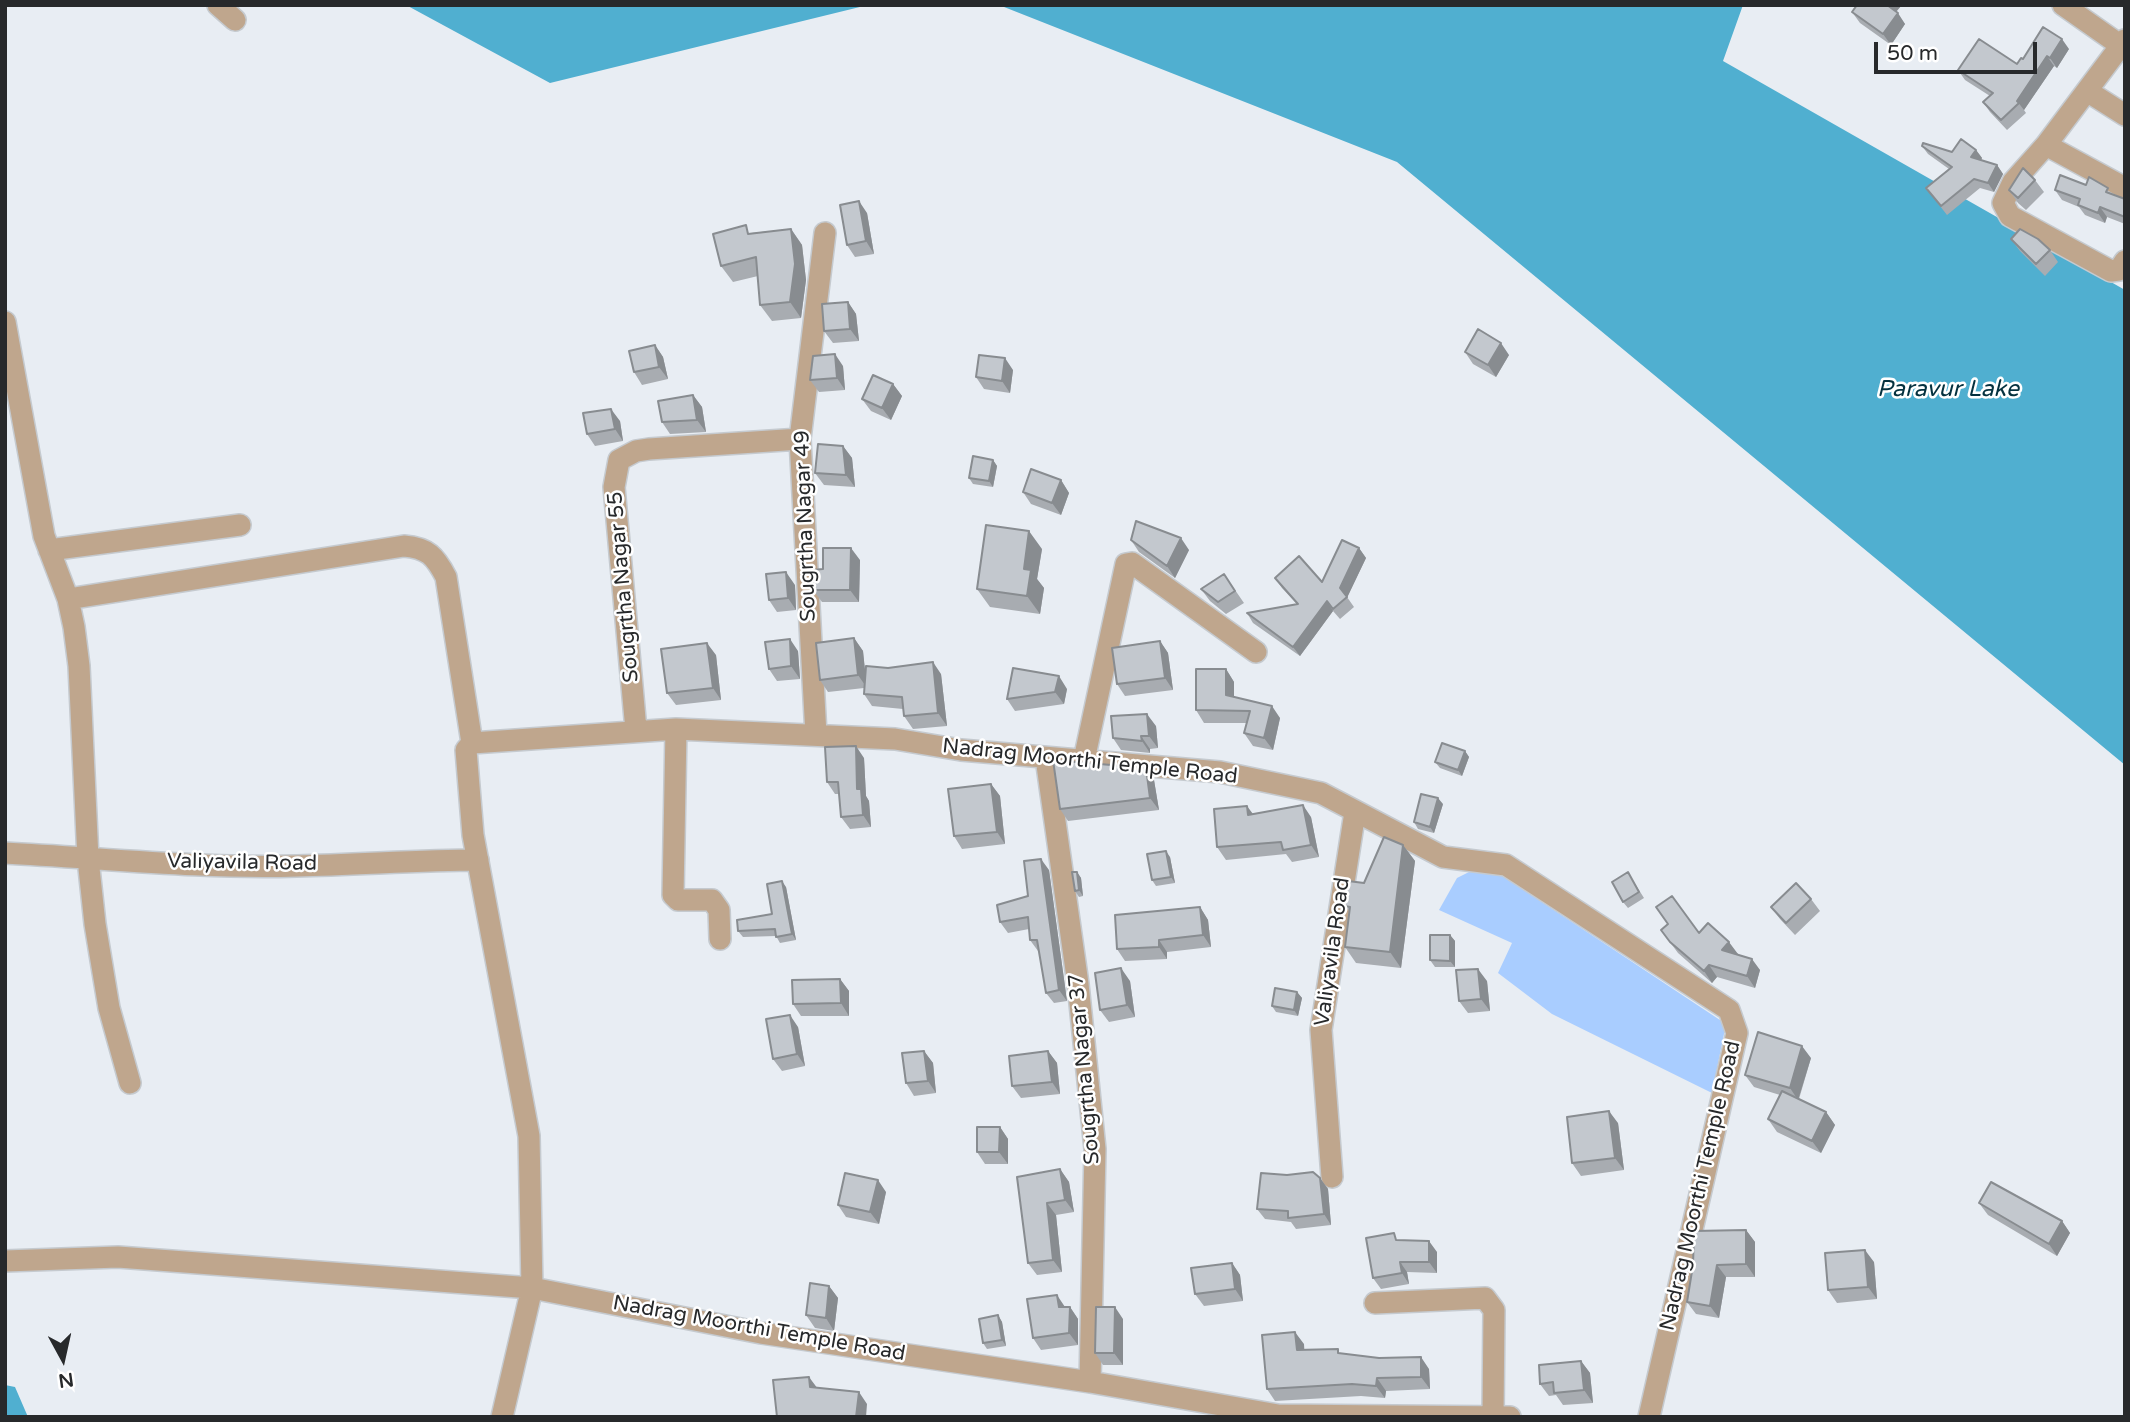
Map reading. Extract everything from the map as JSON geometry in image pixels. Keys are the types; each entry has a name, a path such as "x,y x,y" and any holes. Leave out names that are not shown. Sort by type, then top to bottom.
{"street":[{"path":"218,5 234,20"},
{"path":"2063,5 2122,43 2046,145 2006,193 2003,203 2010,216 2111,271 2119,270 2125,261"},
{"path":"2087,91 2125,116"},
{"path":"2046,145 2125,188"},
{"name":"Sougrtha Nagar 49","path":"816,735 800,439 825,233"},
{"path":"5,322 44,536 68,599 79,666 88,859 108,1008 130,1083"},
{"name":"Sougrtha Nagar 55","path":"636,730 614,487 619,460 636,451 649,449 800,439"},
{"path":"49,550 240,525"},
{"path":"68,599 404,546 421,548 435,556 446,577 472,743 466,750 468,806 530,1136 533,1288 502,1417"},
{"path":"1084,760 1126,564 1132,563 1256,652"},
{"path":"676,729 673,895 678,900 712,900 719,911 720,939"},
{"name":"Nadrag Moorthi Temple Road","path":"472,743 676,729 895,739 1046,758 1220,772 1321,793 1443,857 1506,865 1729,1010 1737,1033 1649,1417"},
{"name":"Sougrtha Nagar 37","path":"1046,758 1078,984 1095,1149 1090,1382"},
{"name":"Valiyavila Road","path":"1332,1177 1321,1030 1355,812"},
{"name":"Valiyavila Road","path":"5,853 88,859 297,866 398,860 478,860"},
{"name":"Nadrag Moorthi Temple Road","path":"5,1261 118,1257 533,1288 761,1334 1090,1382 1278,1415 1502,1416"},
{"path":"1375,1303 1485,1297 1493,1310 1502,1416"}],"shaded area":[{"path":"1477,868 1498,873 1726,1024 1712,1093 1552,1014 1498,973 1512,943 1439,910 1457,878"}],"water":[{"path":"406,5 868,5 550,83"},
{"name":"Paravur Lake","path":"999,5 1743,5 1723,61 2125,290 2125,765 1397,162"},
{"path":"5,1385 15,1387 28,1417 8,1417 5,1410"}],"building":[{"path":"1857,5 1887,5 1898,13 1883,34 1852,12"},
{"path":"2043,27 2062,39 2050,58 2047,56 2017,101 2019,103 2001,120 1983,102 1993,93 1958,70 1979,39 2017,64"},
{"path":"1961,139 1976,150 1971,157 1997,165 1988,183 1974,179 1941,206 1926,188 1952,167 1922,146 1923,143 1952,152"},
{"path":"2023,168 2035,180 2018,198 2009,190"},
{"path":"2060,175 2086,185 2089,177 2108,188 2106,192 2125,199 2125,217 2100,207 2098,213 2078,205 2080,199 2055,190"},
{"path":"859,201 866,241 847,245 840,205"},
{"path":"746,225 748,234 791,229 795,264 790,302 760,305 756,257 721,266 713,234"},
{"path":"2020,229 2038,239 2050,250 2036,264 2011,239"},
{"path":"848,302 850,329 824,331 822,304"},
{"path":"1478,329 1501,343 1488,365 1465,352"},
{"path":"655,345 659,367 634,372 629,351"},
{"path":"835,354 837,378 810,380 813,356"},
{"path":"979,355 1005,358 1002,381 976,377"},
{"path":"873,375 893,384 882,408 862,399"},
{"path":"693,395 697,420 662,422 658,401"},
{"path":"611,409 615,429 587,434 583,413"},
{"path":"818,444 843,446 846,475 815,473"},
{"path":"973,456 993,460 989,481 969,478"},
{"path":"1031,469 1061,480 1052,503 1023,492"},
{"path":"1136,521 1181,538 1167,566 1131,540"},
{"path":"986,525 1029,531 1024,569 1031,570 1027,596 977,589"},
{"path":"1342,540 1359,548 1340,588 1347,597 1333,609 1327,601 1293,647 1247,613 1298,604 1275,578 1299,556 1322,582"},
{"path":"823,548 851,548 850,590 813,590 812,570 823,569"},
{"path":"786,572 788,598 769,600 766,574"},
{"path":"1224,574 1235,591 1218,602 1201,589"},
{"path":"854,638 858,675 820,680 816,643"},
{"path":"790,639 791,666 769,669 765,642"},
{"path":"1160,641 1165,678 1117,684 1112,648"},
{"path":"707,643 713,688 667,693 661,649"},
{"path":"933,662 938,713 904,716 902,697 864,694 866,666 888,668"},
{"path":"1013,668 1059,676 1055,692 1007,699"},
{"path":"1196,669 1226,669 1226,695 1272,706 1264,738 1244,733 1250,711 1196,710"},
{"path":"1147,714 1149,736 1141,736 1142,741 1113,738 1111,716"},
{"path":"1442,743 1465,751 1458,770 1435,762"},
{"path":"856,746 857,789 861,789 863,815 841,817 838,782 827,782 825,747"},
{"path":"1053,760 1146,768 1150,798 1060,809"},
{"path":"991,784 997,832 954,836 948,789"},
{"path":"1421,794 1438,798 1430,827 1414,822"},
{"path":"1303,805 1311,845 1283,850 1281,842 1217,847 1214,809 1247,806 1248,815"},
{"path":"1384,837 1403,845 1390,952 1345,947 1350,907 1345,906 1348,881 1364,883"},
{"path":"1166,851 1171,877 1152,880 1147,854"},
{"path":"1041,859 1059,990 1046,993 1037,940 1030,940 1028,917 1000,922 997,905 1028,896 1024,861"},
{"path":"1072,872 1077,872 1079,890 1075,891"},
{"path":"1628,872 1639,892 1623,902 1612,882"},
{"path":"782,881 792,934 776,937 775,929 738,931 737,920 772,914 767,884"},
{"path":"1796,883 1811,899 1786,923 1771,907"},
{"path":"1672,896 1699,933 1708,923 1729,942 1722,950 1752,959 1747,976 1709,965 1704,971 1670,942 1661,930 1668,924 1656,907"},
{"path":"1200,907 1203,935 1159,940 1159,947 1117,949 1115,915"},
{"path":"1430,935 1450,935 1450,961 1430,960"},
{"path":"1121,968 1127,1005 1100,1010 1095,973"},
{"path":"1478,969 1481,999 1459,1001 1456,970"},
{"path":"840,979 841,1003 793,1004 792,980"},
{"path":"1275,988 1297,992 1294,1010 1272,1006"},
{"path":"790,1015 797,1054 773,1059 766,1019"},
{"path":"1758,1032 1802,1046 1790,1088 1745,1075"},
{"path":"924,1051 928,1081 906,1083 902,1053"},
{"path":"1048,1051 1052,1082 1012,1086 1009,1056"},
{"path":"1782,1091 1826,1112 1812,1141 1768,1119"},
{"path":"1609,1111 1615,1158 1572,1163 1567,1117"},
{"path":"977,1127 1000,1127 999,1152 977,1152"},
{"path":"1060,1169 1065,1200 1047,1203 1053,1260 1028,1263 1017,1177"},
{"path":"1313,1172 1320,1178 1324,1214 1288,1218 1288,1211 1257,1209 1261,1173 1287,1175"},
{"path":"845,1173 878,1180 870,1212 838,1205"},
{"path":"1991,1182 2062,1221 2049,1244 1979,1203"},
{"path":"1746,1230 1746,1264 1717,1265 1710,1306 1687,1302 1693,1265 1694,1231"},
{"path":"1394,1233 1396,1240 1429,1241 1429,1262 1400,1262 1402,1273 1373,1278 1366,1238"},
{"path":"1865,1250 1868,1287 1828,1290 1825,1253"},
{"path":"1232,1263 1235,1289 1195,1294 1191,1268"},
{"path":"810,1283 829,1286 826,1318 806,1315"},
{"path":"1057,1295 1059,1307 1070,1307 1069,1333 1033,1338 1027,1299"},
{"path":"1096,1307 1115,1307 1114,1353 1095,1353"},
{"path":"998,1315 1002,1340 983,1343 979,1319"},
{"path":"1295,1332 1297,1350 1338,1349 1338,1353 1379,1358 1421,1357 1421,1377 1377,1378 1376,1386 1352,1384 1267,1389 1262,1335"},
{"path":"1581,1361 1584,1390 1554,1393 1553,1382 1540,1384 1539,1365"},
{"path":"809,1377 810,1387 859,1392 856,1417 777,1417 773,1380"}]}
